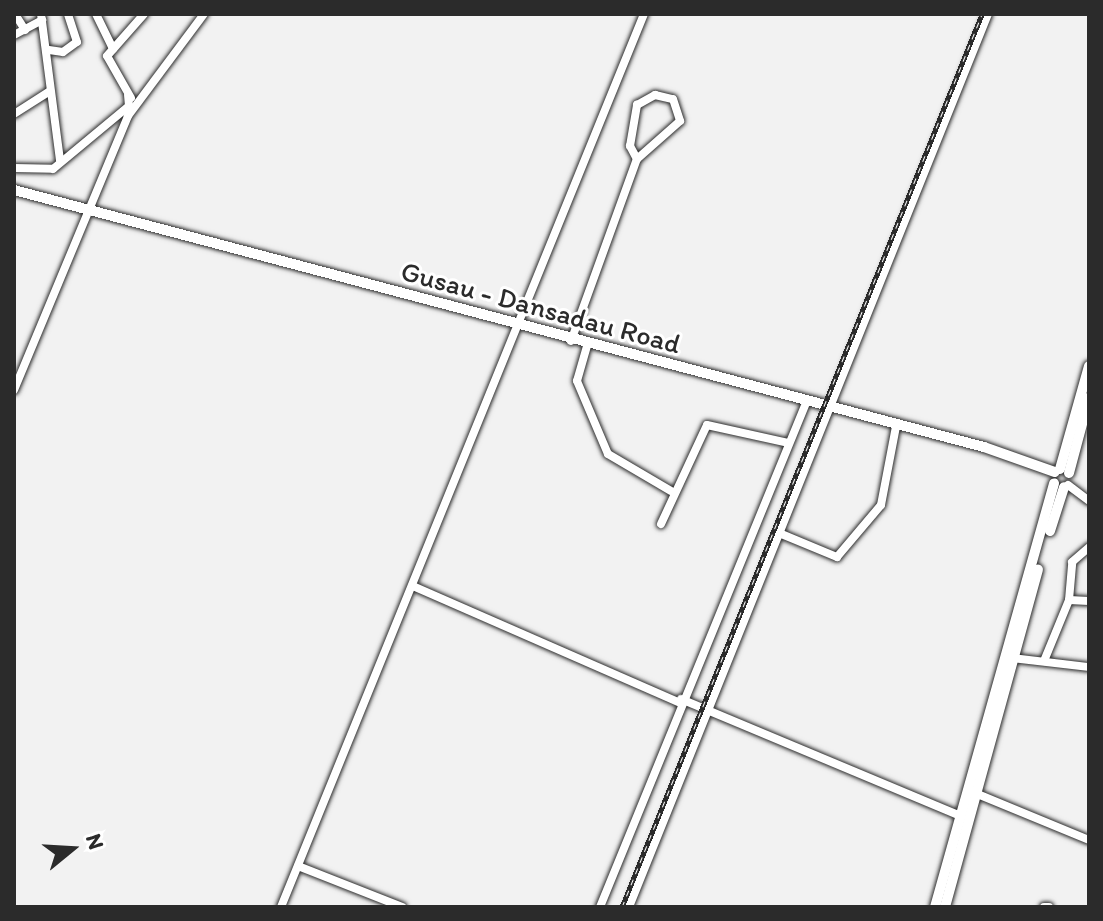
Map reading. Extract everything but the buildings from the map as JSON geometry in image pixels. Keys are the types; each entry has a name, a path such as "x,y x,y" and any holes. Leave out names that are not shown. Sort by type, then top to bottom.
{"main road":[{"name":"Gusau - Dansadau Road","path":"14,190 84,214 896,426 1062,478"},
{"path":"945,907 1062,478 1089,366"},
{"path":"935,907 1062,478 1089,398"}],"street":[{"path":"15,14 25,30"},
{"path":"49,50 63,52 77,42 68,14"},
{"path":"96,14 113,49"},
{"path":"135,103 107,65 113,49 144,14"},
{"path":"14,390 84,214 135,103 204,14"},
{"path":"281,907 415,587 644,14"},
{"path":"629,907 988,14"},
{"path":"14,35 42,17 49,50 50,91 60,161"},
{"path":"14,114 50,91"},
{"path":"14,168 53,169 129,106 128,95"},
{"path":"571,342 637,159 680,121 673,99 655,95 637,105 630,138 637,159"},
{"path":"587,346 577,381 608,454 671,491"},
{"path":"600,907 681,701 806,403"},
{"path":"661,524 671,491 712,423 788,443"},
{"path":"779,533 837,557 881,505 896,426"},
{"path":"1062,478 1089,501"},
{"path":"1044,661 1069,600 1072,562 1089,547"},
{"path":"415,587 961,816"},
{"path":"1069,600 1089,601"},
{"path":"1012,658 1089,667"},
{"path":"975,793 1089,840"},
{"path":"298,866 402,907"}],"railway":[{"path":"622,907 982,14"}]}
